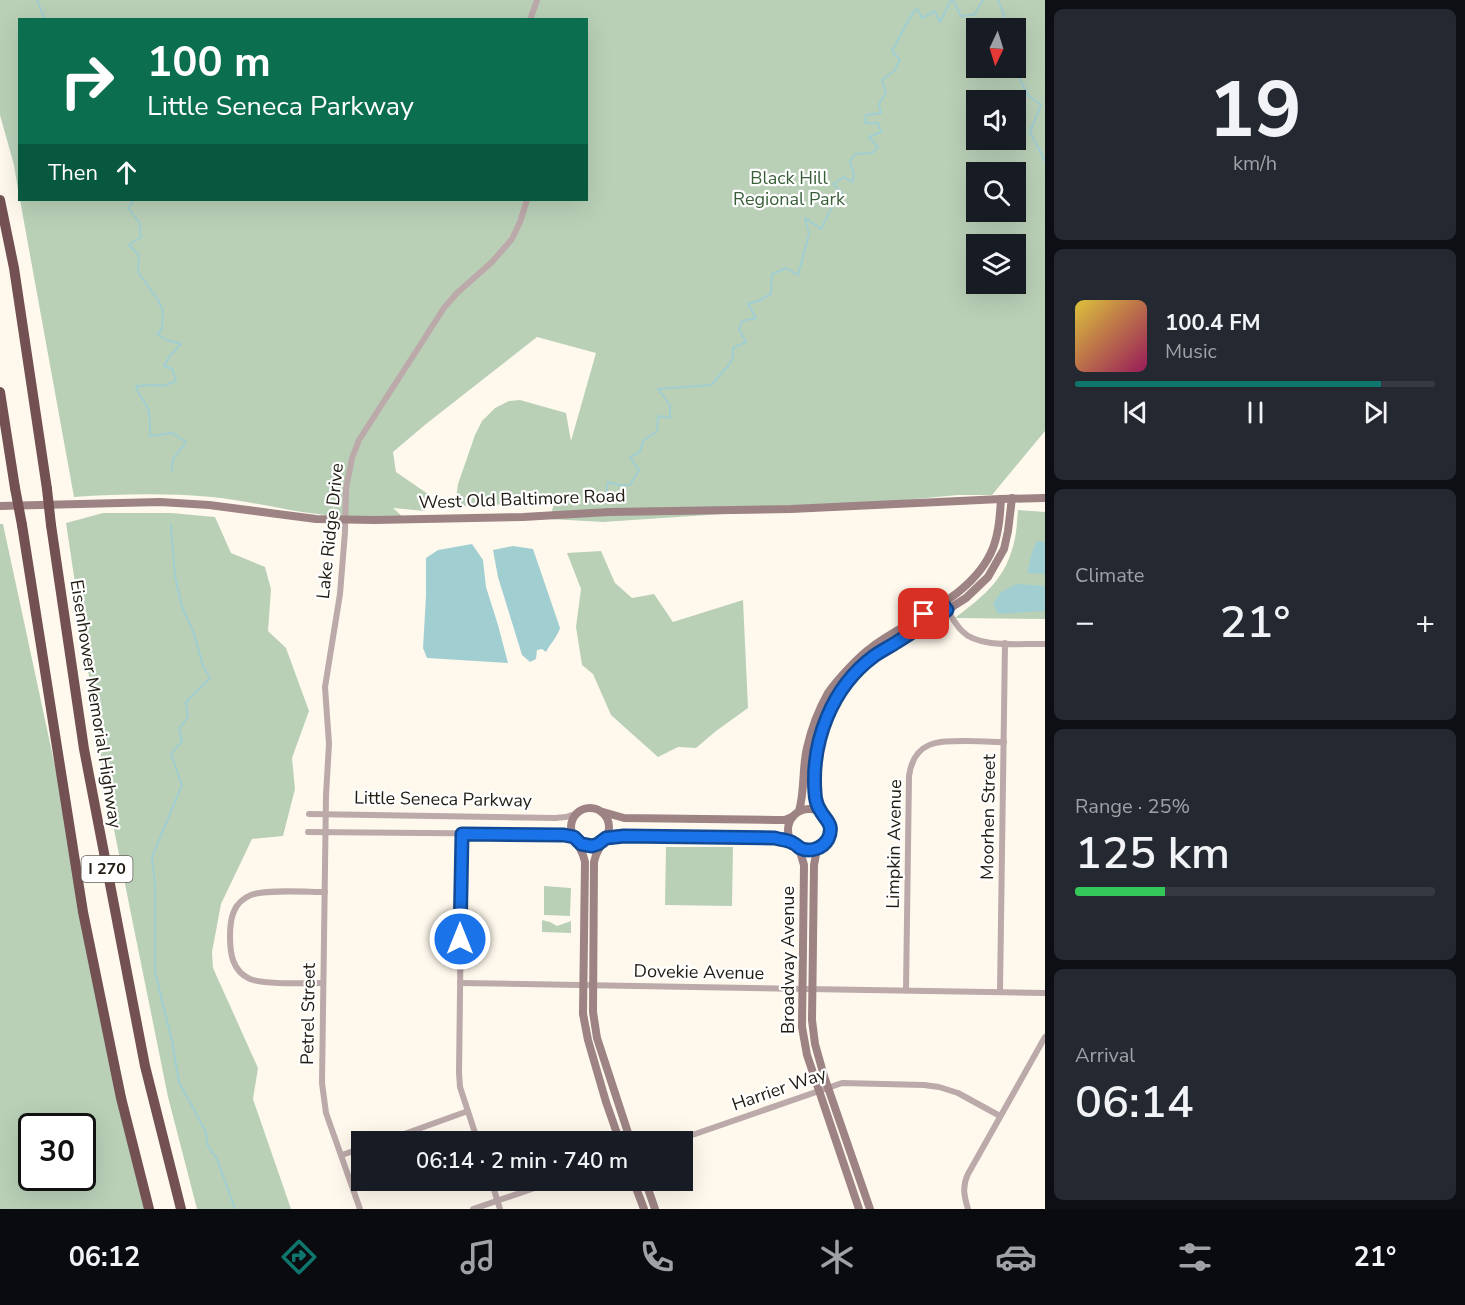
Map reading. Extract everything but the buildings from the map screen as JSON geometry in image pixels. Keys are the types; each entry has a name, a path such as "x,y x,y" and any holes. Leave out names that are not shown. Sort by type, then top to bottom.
{"highway":[{"name":"Eisenhower Memorial Highway","path":"0,200 14,268 84,749 145,1066 181,1209"},
{"name":"I 270","path":"0,392 82,912 121,1098 148,1209"}],"street":[{"path":"531,18 537,0"},
{"name":"Lake Ridge Drive","path":"326,814 329,744 325,687 340,594 346,489 352,458 359,440 444,308 457,293 492,262 512,239 527,201"},
{"path":"796,845 789,835 789,826 803,794 806,749 815,721 828,693 871,647 945,606 966,598 978,588 1004,549 1012,498"},
{"name":"West Old Baltimore Road","path":"0,506 160,502 208,505 316,519 345,519 523,517 609,512 791,509 1045,498"},
{"path":"820,812 815,795 817,750 833,703 847,682 873,657 945,606 971,580 988,559 996,540 1000,499"},
{"path":"945,606 962,632 978,641 1045,644"},
{"name":"Moorhen Street","path":"1000,992 1005,643"},
{"name":"Limpkin Avenue","path":"906,990 909,776 913,762 927,745 938,742 1004,742"},
{"path":"575,839 586,846 592,846 605,840 624,836 775,838 811,850 817,849 827,841 830,827 820,812 813,809 806,809 785,820 624,818 589,807 575,814 571,826 575,839 584,855 585,861 583,1014 588,1040 616,1131"},
{"path":"603,812 610,828 594,862 593,1012 597,1038 628,1131"},
{"name":"Little Seneca Parkway","path":"309,814 543,818 566,817 575,814"},
{"name":"Petrel Street","path":"326,814 322,1083 326,1113 360,1209"},
{"name":"Little Seneca Parkway","path":"308,832 556,834 575,839"},
{"path":"462,834 459,1073 460,1087 474,1131"},
{"name":"Broadway Avenue","path":"796,845 804,865 803,1036 807,1055 859,1209"},
{"name":"Broadway Avenue","path":"817,849 814,866 812,989 815,1044 870,1209"},
{"path":"323,983 259,982 242,975 232,960 230,922 238,904 253,894 325,892"},
{"name":"Dovekie Avenue","path":"460,983 1045,993"},
{"path":"969,1209 964,1197 964,1181 1045,1037"},
{"name":"Harrier Way","path":"693,1135 842,1083 939,1087 958,1093 1000,1116"},
{"path":"414,1131 468,1112"},
{"path":"342,1155 351,1152"},
{"path":"494,1191 500,1209"},
{"path":"473,1209 526,1191"},
{"path":"637,1191 644,1209"},
{"path":"649,1191 655,1209"}],"green space":[{"name":"Black Hill Regional Park","path":"0,0 1045,0 1045,431 992,495 958,495 830,507 603,522 550,519 554,503 455,506 458,484 475,435 482,421 495,408 509,401 520,400 566,413 571,441 596,353 537,337 393,452 396,472 428,494 425,511 393,508 403,517 344,516 195,496 143,494 74,497 20,201 588,201 588,18 18,18 18,190 14,165 0,115"},
{"path":"1018,510 1045,512 1045,619 955,618 985,593 1000,575 1016,535"},
{"path":"103,513 171,513 215,517 231,553 265,567 271,589 268,631 286,648 309,711 292,758 295,789 283,836 252,839 221,904 212,952 213,968 258,1068 253,1099 291,1209 197,1209 168,1097 106,790 66,523"},
{"path":"0,524 3,524 150,1209 0,1209"},
{"path":"601,551 615,583 632,598 654,594 673,622 743,600 748,708 696,748 678,747 658,757 611,715 593,674 582,665 576,627 581,589 567,553"},
{"path":"666,847 733,847 732,906 665,905"},
{"path":"544,886 571,888 570,916 544,915"},
{"path":"542,920 557,926 571,921 571,933 542,932"}],"water":[{"path":"1037,541 1045,542 1045,574 1027,573"},
{"path":"472,544 483,560 486,587 508,663 427,658 423,648 426,558 438,550"},
{"path":"513,546 533,549 560,628 546,652 542,649 537,650 536,659 530,662 522,655 498,577 493,550"},
{"path":"1017,584 1045,586 1045,611 998,614 993,603 1001,592"}],"waterway":[{"path":"37,0 44,18"},
{"path":"606,495 608,482 630,485 639,470 630,457 640,452 643,441 657,431 658,416 670,418 670,405 658,389 711,385 728,366 733,357 733,348 746,342 739,329 742,321 756,318 748,304 771,294 772,274 786,268 798,275 809,234 805,218 821,229 842,193 833,184 844,177 852,182 854,176 850,161 855,154 872,153 878,147 869,137 881,132 878,123 865,123 866,115 881,113 879,104 886,92 882,80 894,71 900,60 892,51 907,23 917,8 922,18 935,11 940,22 951,0"},
{"path":"953,0 961,16 974,15 983,0"},
{"path":"998,0 1005,18"},
{"path":"1019,78 1028,95 1041,105 1030,132 1045,161"},
{"path":"133,201 128,208 139,222 141,237 129,245 139,255 138,272 163,311 162,329 157,334 181,344 164,366 172,369 176,381 163,386 136,386 148,411 150,436 172,433 186,442 173,459 172,471"},
{"path":"171,525 175,576 182,607 193,631 203,666 210,678 186,702 188,717 179,729 182,741 171,754 182,785 152,857 155,885 155,972 172,1041 179,1082 206,1132 207,1144 217,1159 235,1209"}],"route":[{"path":"460,939 462,834 556,834 574,837 586,846 598,844 606,838 624,836 775,838 793,843 805,850 822,846 827,841 830,827 820,812 815,795 817,750 833,703 847,682 873,657 947,610 942,603 924,614"}]}
